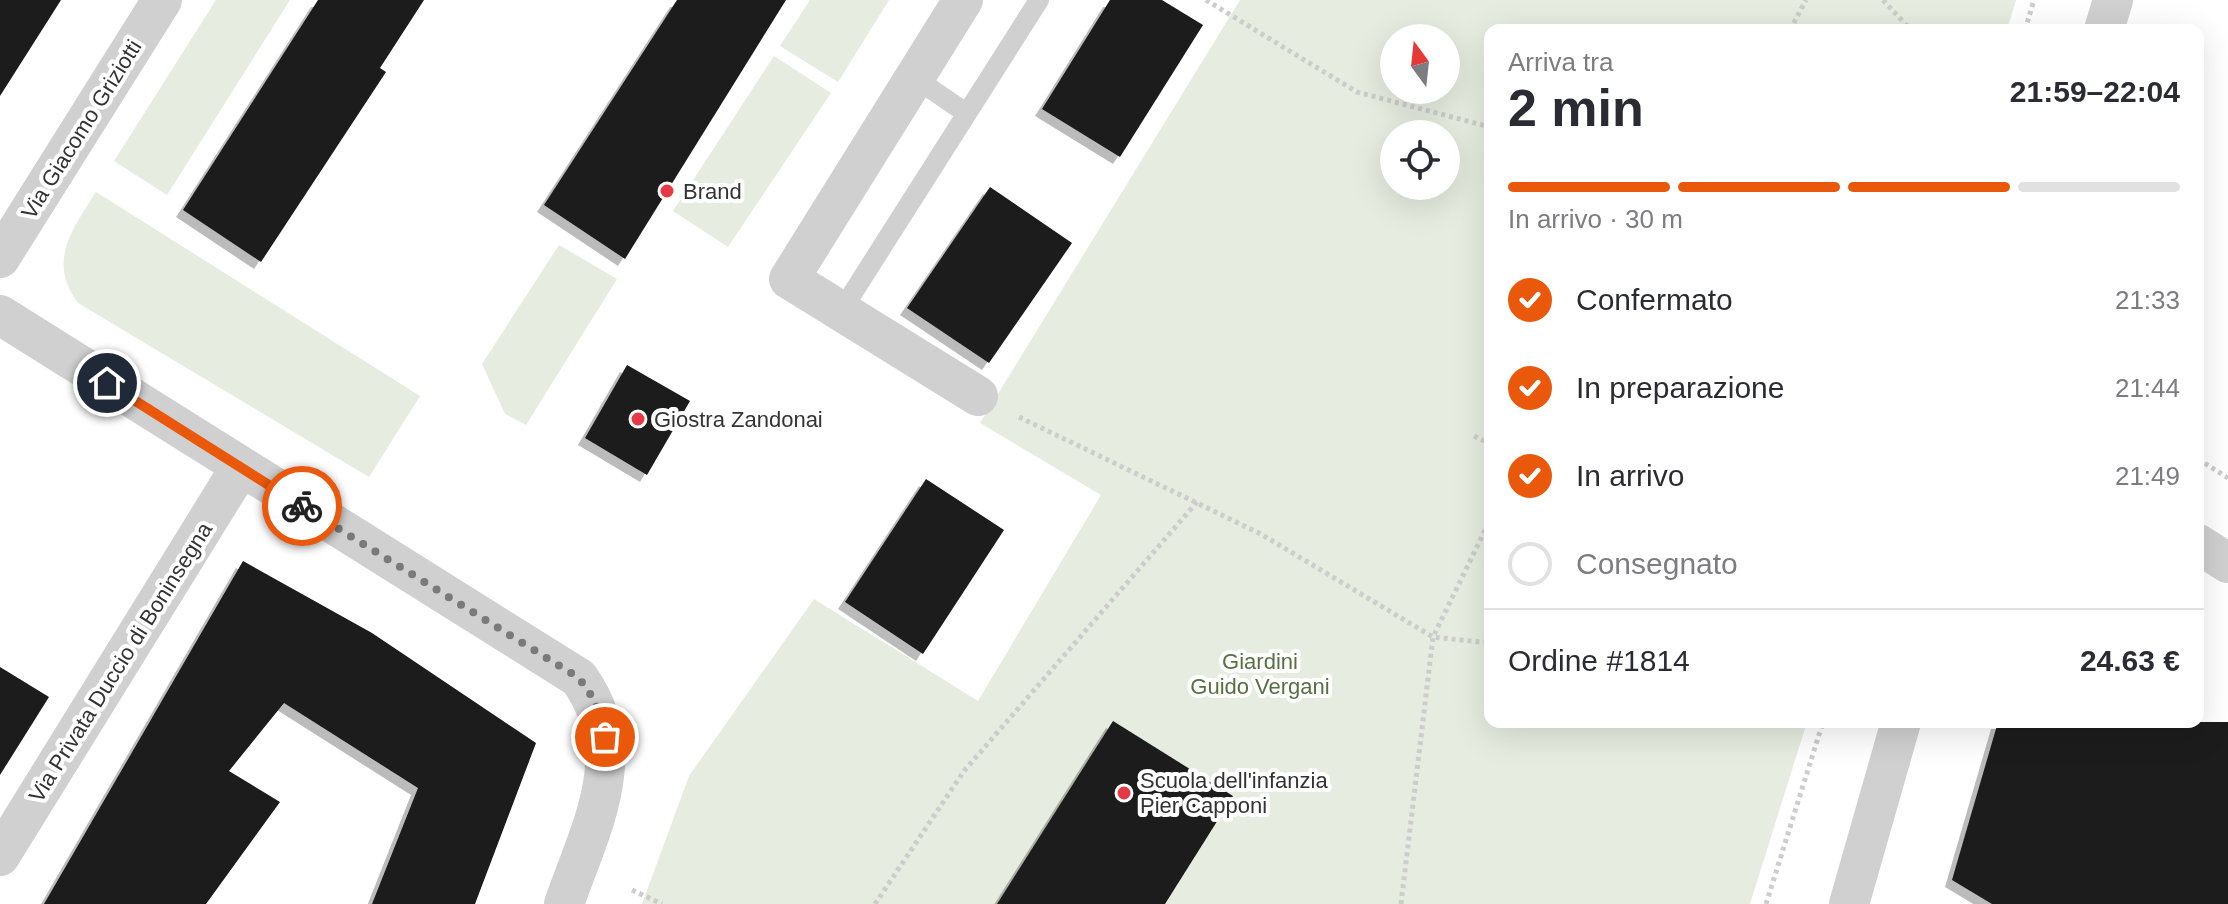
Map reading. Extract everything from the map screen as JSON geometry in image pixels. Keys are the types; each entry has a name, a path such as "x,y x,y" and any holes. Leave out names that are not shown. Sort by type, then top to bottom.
{"street":[{"name":"Via Giacomo Griziotti","path":"0,258 162,0"},
{"path":"963,0 789,279 978,396"},
{"path":"2106,24 2113,0"},
{"path":"0,315 579,678 595,701 605,737 607,765 603,795 564,904"},
{"name":"Via Privata Duccio di Boninsegna","path":"0,856 240,468"},
{"path":"2204,548 2228,563"},
{"path":"1849,904 1899,728"}],"lane":[{"path":"840,313 1039,0"},
{"path":"915,78 966,113"}],"path":[{"path":"1206,0 1357,92 1484,125"},
{"path":"1793,24 1806,0"},
{"path":"1883,0 1905,24"},
{"path":"2027,24 2034,0"},
{"path":"978,396 1259,533 1433,637 1484,642"},
{"path":"1474,436 1484,441"},
{"path":"2204,463 2228,478"},
{"path":"875,904 964,771 1197,502"},
{"path":"1401,904 1433,637 1484,532"},
{"path":"1766,904 1821,728"},
{"path":"632,890 662,904"}],"green space":[{"path":"216,0 290,0 167,195 114,161"},
{"path":"810,0 889,0 838,82 780,46"},
{"name":"Giardini Guido Vergani","path":"1240,0 2016,0 2009,24 1484,24 1484,728 1805,728 1750,904 642,904 689,776 814,599 978,701 1101,495 980,423"},
{"path":"774,56 831,93 728,247 673,211"},
{"path":"96,192 420,396 369,477 78,303 64,273 66,246"},
{"path":"559,245 617,279 526,425 505,414 482,364"}],"building":[{"path":"0,0 61,0 0,96"},
{"path":"318,0 424,0 380,68 386,72 261,262 183,210"},
{"path":"677,0 786,0 625,259 544,205"},
{"path":"1110,0 1162,0 1203,25 1120,157 1042,109"},
{"path":"990,187 1072,243 989,363 907,308"},
{"name":"Giostra Zandonai","path":"627,365 690,401 647,475 585,438"},
{"path":"926,479 1004,530 923,654 845,602"},
{"path":"243,561 372,633 536,743 475,904 372,904 418,788 284,703 229,771 280,802 206,904 44,904"},
{"path":"0,667 49,697 0,775"},
{"path":"1113,721 1233,796 1165,904 997,904"},
{"path":"2204,722 2228,722 2228,904 1992,904 1952,880 1996,728 2204,728"}],"way so far":[{"path":"302,506 579,678 595,701 605,737"}],"place":[{"name":"Brand","path":"667,191"},
{"name":"Giostra Zandonai","path":"638,419"},
{"name":"Scuola dell'infanzia Pier Capponi","path":"1124,793"}],"route":[{"path":"107,383 302,506"}]}
